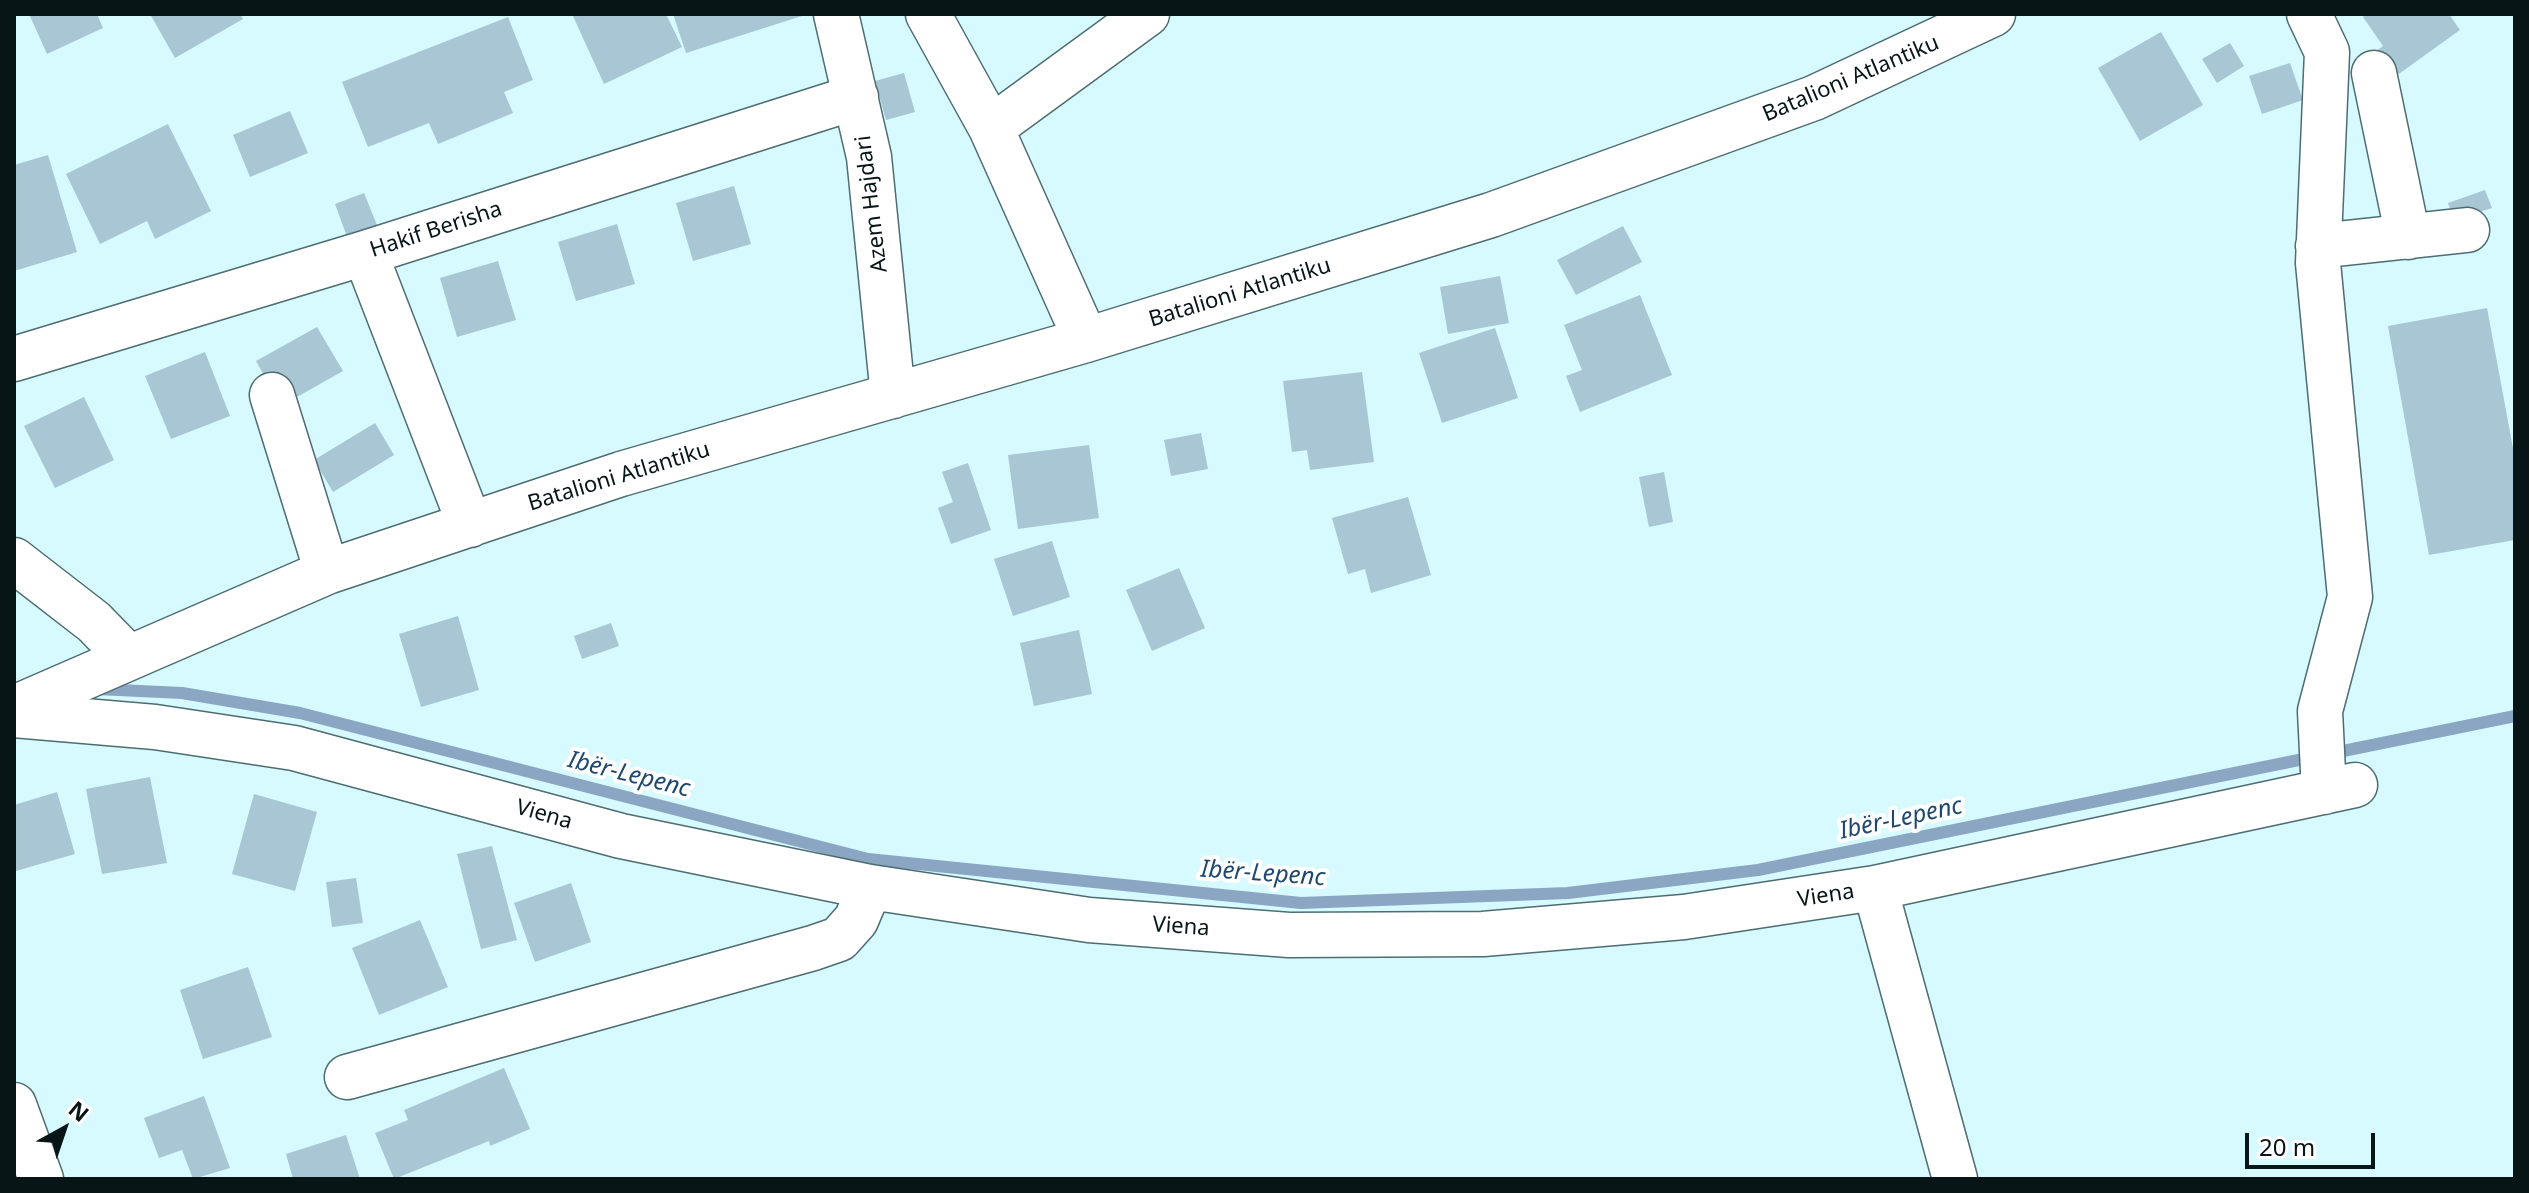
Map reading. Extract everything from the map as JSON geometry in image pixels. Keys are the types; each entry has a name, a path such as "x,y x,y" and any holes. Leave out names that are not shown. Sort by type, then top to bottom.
{"street":[{"name":"Azem Hajdari","path":"836,14 869,157 893,396"},
{"path":"928,14 991,128 1086,340"},
{"path":"991,128 1147,14"},
{"name":"Batalioni Atlantiku","path":"18,708 327,572 621,474 1086,340 1491,215 1814,98 1993,14"},
{"path":"2309,14 2327,52 2318,246 2467,230"},
{"path":"2374,73 2408,237"},
{"name":"Hakif Berisha","path":"14,359 365,253 856,97"},
{"name":"Viena","path":"18,708 294,748 621,836 870,887 1089,920 1289,935 1499,933 1684,917 1875,888 2330,772 2320,711 2350,597 2318,246"},
{"path":"365,253 470,525"},
{"path":"272,395 327,572"},
{"path":"14,560 94,622 128,657"},
{"path":"347,1077 839,939 856,920 870,887"},
{"path":"1875,888 1955,1179"},
{"path":"14,1105 41,1179"}],"building":[{"path":"29,14 97,14 103,28 47,54"},
{"path":"150,14 240,14 243,19 175,58"},
{"path":"572,14 666,14 682,47 604,84"},
{"path":"673,14 805,14 805,15 686,53"},
{"path":"2366,14 2449,14 2460,30 2389,81 2371,55 2383,46 2363,17"},
{"path":"508,17 533,80 504,92 513,113 438,144 429,123 368,147 342,82"},
{"path":"2161,32 2203,105 2140,141 2098,68"},
{"path":"2230,43 2244,66 2217,83 2202,59"},
{"path":"2290,63 2303,100 2262,114 2249,76"},
{"path":"904,73 915,112 886,120 875,81"},
{"path":"290,111 308,153 250,177 233,135"},
{"path":"168,124 211,211 155,239 147,221 100,244 66,174"},
{"path":"48,155 77,252 14,271 14,165"},
{"path":"734,186 751,244 693,261 676,203"},
{"path":"2485,190 2492,208 2454,220 2448,203"},
{"path":"364,193 379,230 349,242 335,204"},
{"path":"617,224 635,284 576,301 558,242"},
{"path":"1623,226 1642,262 1576,295 1557,260"},
{"path":"498,261 516,320 457,337 440,278"},
{"path":"1500,276 1509,323 1448,334 1440,287"},
{"path":"1640,295 1672,375 1580,412 1566,376 1582,370 1564,325"},
{"path":"2487,308 2515,459 2515,540 2429,555 2388,326"},
{"path":"317,327 343,371 281,406 256,361"},
{"path":"1495,328 1518,398 1442,423 1419,353"},
{"path":"205,352 230,416 171,439 145,376"},
{"path":"1362,372 1374,462 1310,470 1307,450 1292,452 1283,381"},
{"path":"84,397 114,460 55,488 24,426"},
{"path":"375,423 394,455 333,492 314,460"},
{"path":"1201,433 1208,469 1171,476 1164,440"},
{"path":"1089,445 1099,518 1018,529 1008,455"},
{"path":"968,463 991,530 951,544 938,508 953,502 942,472"},
{"path":"1664,472 1673,522 1649,527 1639,477"},
{"path":"1408,497 1431,575 1371,593 1365,569 1348,574 1332,518"},
{"path":"1052,541 1070,597 1013,616 994,559"},
{"path":"1179,568 1205,628 1152,651 1126,590"},
{"path":"458,616 479,690 421,707 399,634"},
{"path":"611,623 619,646 582,659 574,636"},
{"path":"1079,630 1092,694 1034,706 1020,643"},
{"path":"150,777 167,863 102,874 86,789"},
{"path":"57,792 75,854 16,871 14,805"},
{"path":"254,794 317,812 295,891 232,874"},
{"path":"492,846 517,940 481,949 457,854"},
{"path":"356,878 363,923 332,927 326,882"},
{"path":"571,883 591,942 535,962 514,903"},
{"path":"420,920 448,987 379,1015 352,948"},
{"path":"248,967 272,1037 203,1059 180,990"},
{"path":"504,1068 530,1129 490,1146 489,1141 394,1179 375,1133 408,1120 404,1110"},
{"path":"204,1096 230,1168 193,1179 182,1150 159,1158 144,1118"},
{"path":"346,1135 360,1179 293,1179 286,1154"}],"waterway":[{"name":"Ibër-Lepenc","path":"97,689 182,693 300,713 868,859 1301,903 1568,893 1758,870 2515,716"}]}
